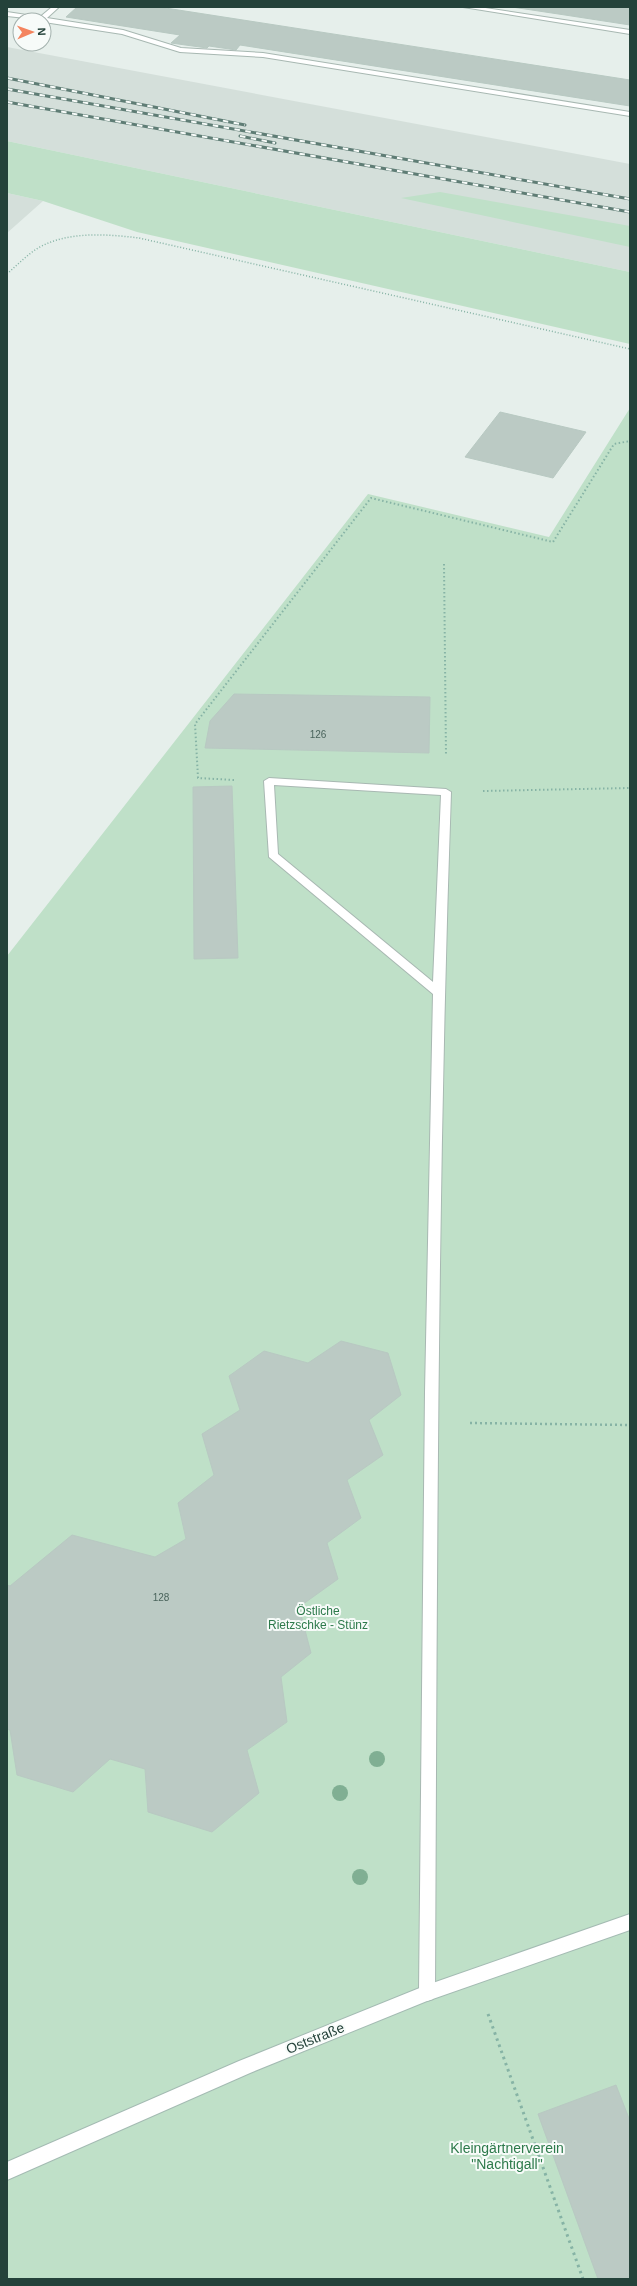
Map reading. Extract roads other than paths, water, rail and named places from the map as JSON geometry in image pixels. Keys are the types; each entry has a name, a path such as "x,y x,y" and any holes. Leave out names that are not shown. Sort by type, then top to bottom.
{"street":[{"path":"466,7 630,32"},
{"path":"52,21 123,32 180,50 263,55 630,114"},
{"path":"427,1993 437,991 446,792 269,781 273,855 437,991"},
{"name":"Oststraße","path":"7,2171 245,2067 427,1993 630,1922"}],"railway":[{"path":"7,78 245,125"},
{"path":"7,89 630,199"},
{"path":"7,102 630,212"},
{"path":"240,136 275,143"}],"park label":[{"name":"Östliche Rietzschke - Stünz","path":"318,1618"},
{"name":"Kleingärtnerverein \"Nachtigall\"","path":"507,2156"}]}
